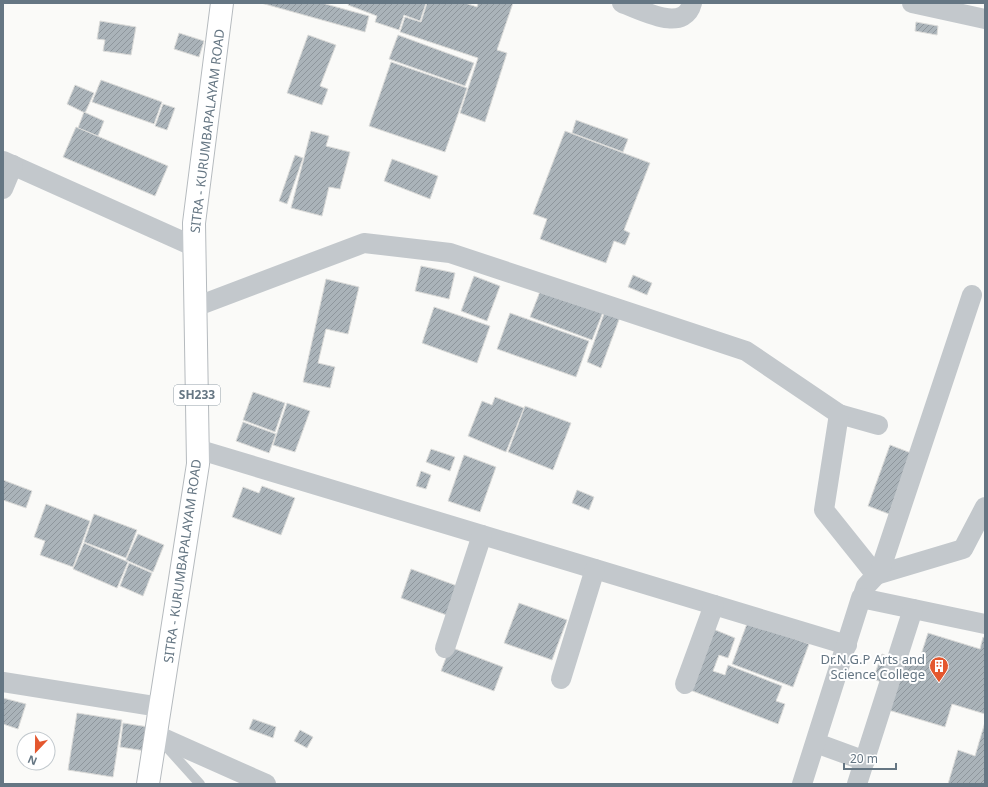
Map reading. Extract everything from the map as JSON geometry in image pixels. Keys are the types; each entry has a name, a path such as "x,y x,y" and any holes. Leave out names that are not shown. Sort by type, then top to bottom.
{"main road":[{"name":"SITRA - KURUMBAPALAYAM ROAD","path":"148,784 198,464 194,223 222,3"}],"street":[{"path":"622,3 668,19 680,19 690,11 692,3"},
{"path":"912,3 985,19"},
{"path":"3,189 8,163 195,247"},
{"path":"195,307 364,243 450,253 746,351 839,414 878,425"},
{"path":"802,784 866,586 880,571 972,295"},
{"path":"839,414 824,510 876,575"},
{"path":"197,449 847,645"},
{"path":"876,575 963,549 985,507"},
{"path":"444,648 482,535"},
{"path":"561,679 594,569"},
{"path":"862,598 985,624"},
{"path":"685,684 714,605"},
{"path":"857,784 913,609"},
{"path":"3,682 160,707"},
{"path":"156,735 266,784"},
{"path":"816,743 865,761"}],"lane":[{"path":"156,735 200,784"}],"building":[{"path":"261,3 322,3 369,16 365,32"},
{"path":"349,3 426,3 420,21 404,15 399,30 375,22 377,16 348,5"},
{"path":"427,3 465,3 477,7 478,3 513,3 497,50 507,53 485,122 460,113 478,58 400,32 405,17 421,22"},
{"path":"100,21 136,27 131,55 103,51 105,40 97,39"},
{"path":"916,22 938,26 937,35 915,31"},
{"path":"179,33 204,41 199,57 174,49"},
{"path":"308,35 336,45 320,86 328,89 322,105 287,93"},
{"path":"398,35 474,63 465,86 389,59"},
{"path":"391,62 467,88 445,152 369,126"},
{"path":"101,80 162,102 154,124 92,102"},
{"path":"75,85 94,93 85,113 67,104"},
{"path":"163,104 175,108 167,130 155,126"},
{"path":"84,112 104,121 98,136 78,128"},
{"path":"576,120 628,139 623,152 572,133"},
{"path":"76,127 168,166 155,196 63,157"},
{"path":"311,131 329,136 326,146 350,152 340,189 329,187 322,216 291,208"},
{"path":"565,131 650,163 624,230 630,233 625,245 614,241 606,263 540,239 547,219 533,214"},
{"path":"295,155 303,158 287,204 279,201"},
{"path":"392,159 438,176 430,199 384,181"},
{"path":"421,266 455,273 449,299 415,291"},
{"path":"633,275 652,283 647,295 628,287"},
{"path":"474,276 500,286 487,321 461,311"},
{"path":"326,279 359,287 348,334 326,329 318,363 335,367 330,388 303,382"},
{"path":"541,289 603,312 592,340 530,317"},
{"path":"434,307 490,326 477,363 422,343"},
{"path":"605,311 620,317 601,368 587,362"},
{"path":"510,313 589,341 576,377 497,349"},
{"path":"253,392 285,403 275,432 243,420"},
{"path":"495,397 524,408 506,452 468,436 482,401 492,405"},
{"path":"287,403 310,411 295,452 273,445"},
{"path":"525,406 571,423 553,470 508,452"},
{"path":"243,422 276,434 269,453 236,441"},
{"path":"890,445 911,453 889,514 868,506"},
{"path":"431,449 455,457 450,471 426,462"},
{"path":"464,455 496,467 480,512 448,501"},
{"path":"421,471 431,475 426,489 416,486"},
{"path":"3,480 32,491 26,508 3,500"},
{"path":"262,486 295,498 281,535 232,517 243,487 259,493"},
{"path":"577,490 594,497 589,510 572,503"},
{"path":"46,504 90,521 73,567 40,555 45,541 34,537"},
{"path":"94,514 137,530 126,558 84,542"},
{"path":"138,534 164,545 153,572 126,560"},
{"path":"84,543 128,562 117,588 73,569"},
{"path":"129,563 152,573 143,596 120,586"},
{"path":"411,569 460,587 449,616 401,598"},
{"path":"519,603 567,620 552,660 504,643"},
{"path":"748,621 809,644 793,687 732,664"},
{"path":"713,629 735,638 728,658 719,655 713,671 725,675 728,665 782,686 776,701 785,704 778,724 690,690"},
{"name":"Dr.N.G.P Arts and Science College","path":"928,633 980,649 983,637 985,638 985,714 952,704 945,727 885,709 901,656 919,661"},
{"path":"450,647 503,667 494,691 441,671"},
{"path":"882,654 896,660 887,684 873,679"},
{"path":"3,698 26,704 18,729 3,724"},
{"path":"77,713 122,720 113,777 68,770"},
{"path":"253,719 276,727 273,738 249,729"},
{"path":"985,722 985,784 948,784 958,750 975,756"},
{"path":"123,723 155,728 152,752 120,747"},
{"path":"300,730 313,737 307,748 294,741"}],"place":[{"name":"Dr.N.G.P Arts and Science College","path":"939,683"}]}
